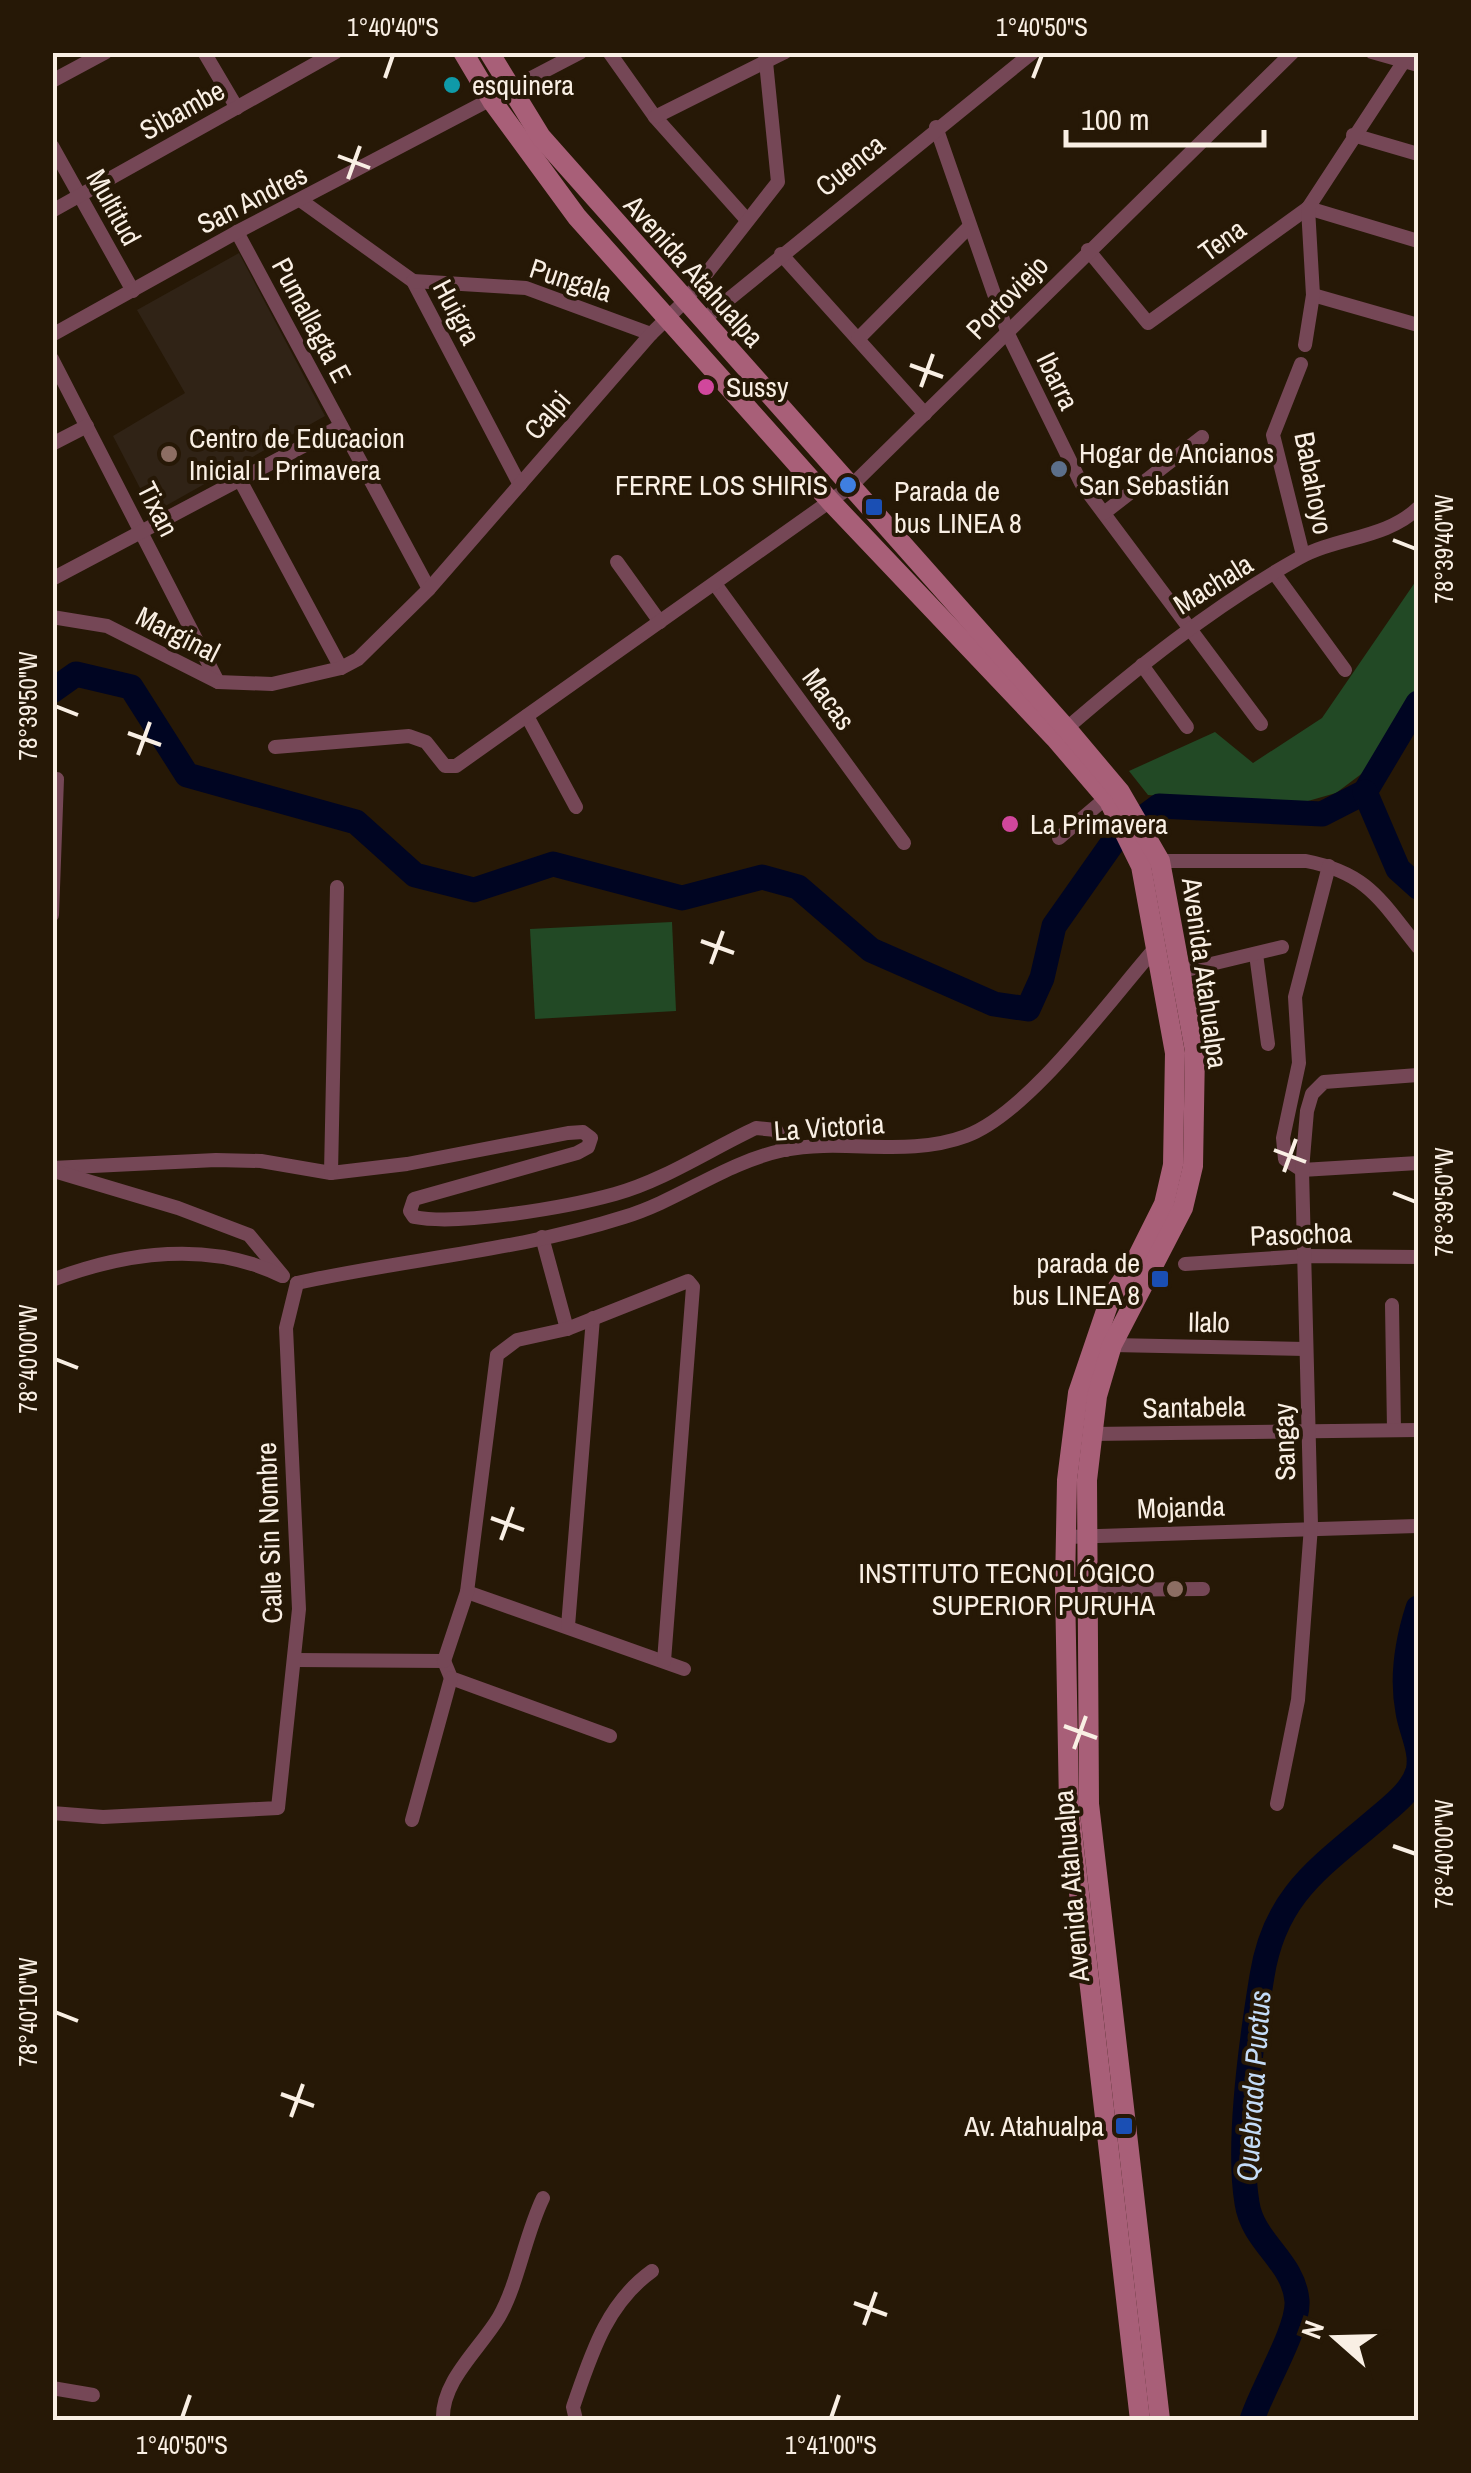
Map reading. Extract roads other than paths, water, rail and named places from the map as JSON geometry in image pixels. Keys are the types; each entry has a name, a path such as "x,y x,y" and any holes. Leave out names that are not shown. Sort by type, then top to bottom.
{"main road":[{"name":"Avenida Atahualpa","path":"463,52 492,101 577,216 831,502 1061,733"},
{"name":"Avenida Atahualpa","path":"490,52 541,137 850,487 1112,797 1146,851 1175,926 1194,1051 1193,1166 1183,1208 1112,1346 1091,1434 1077,1536 1078,1728"},
{"name":"Avenida Atahualpa","path":"1146,851 1175,1052 1173,1165 1164,1204 1136,1262 1110,1299 1078,1393 1067,1480 1085,1590 1078,1728 1069,1806 1090,1907 1136,2300 1160,2420"},
{"name":"Avenida Atahualpa","path":"1136,2300 1140,2420"}],"street":[{"path":"52,81 106,52"},
{"path":"204,52 237,108"},
{"name":"Sibambe","path":"52,211 336,52"},
{"name":"San Andres","path":"52,335 237,232 303,202 581,52"},
{"path":"609,52 654,116 748,220"},
{"path":"654,116 766,57 785,52"},
{"name":"Cuenca","path":"702,321 1033,52"},
{"name":"Portoviejo","path":"275,748 409,736 426,742 450,768 527,716 850,487 1293,52"},
{"path":"1372,52 1406,56 1418,66"},
{"path":"1306,345 1314,295 1308,208 1406,56"},
{"name":"Calpi","path":"341,668 358,659 428,589 651,334 685,301 778,182 766,57"},
{"name":"Ibarra","path":"936,128 1008,334 1081,483 1261,724"},
{"path":"1353,135 1418,154"},
{"name":"Multitud","path":"52,146 133,291"},
{"name":"Huigra","path":"303,202 413,281 520,486"},
{"path":"1308,208 1418,241"},
{"name":"Tena","path":"1088,250 1148,324 1308,208"},
{"path":"858,339 970,226"},
{"name":"Pumallagta E","path":"237,232 428,589"},
{"path":"781,254 925,414"},
{"name":"Pungala","path":"413,281 526,288 651,334"},
{"path":"1314,295 1418,325"},
{"name":"Tixan","path":"52,359 218,682"},
{"name":"Babahoyo","path":"1301,364 1273,434 1302,556"},
{"path":"52,444 86,426"},
{"path":"52,580 341,426"},
{"path":"1104,513 1202,437"},
{"path":"240,480 341,668"},
{"name":"Machala","path":"1061,733 1189,626 1302,556 1357,540 1418,508"},
{"path":"616,562 660,622"},
{"path":"1275,574 1345,670"},
{"name":"Macas","path":"714,584 904,843"},
{"name":"Marginal","path":"52,617 107,626 218,682 272,684 341,668"},
{"path":"1142,665 1187,727"},
{"path":"527,716 576,807"},
{"path":"52,916 57,779"},
{"path":"1059,838 1112,797"},
{"path":"1146,851 1306,861 1329,866 1366,882 1418,946"},
{"path":"1329,866 1295,996 1299,1063 1282,1138 1285,1159 1302,1170 1418,1163"},
{"path":"331,1173 338,887"},
{"name":"La Victoria","path":"290,1279 444,1260 627,1217 725,1167 786,1150 901,1148 966,1136 1014,1108 1175,926"},
{"path":"1182,971 1282,947"},
{"path":"1256,954 1268,1044"},
{"name":"Sangay","path":"1277,1804 1298,1700 1310,1526 1302,1170 1307,1111 1312,1094 1324,1082 1418,1076"},
{"path":"52,1168 216,1160 261,1161 331,1173 407,1164 568,1133 583,1132 591,1138 588,1147 576,1153 414,1199 410,1210 414,1217 424,1219 488,1214 617,1194 756,1128 776,1130 786,1150"},
{"path":"52,1168 249,1235 290,1279"},
{"path":"542,1236 567,1329"},
{"path":"52,1280 82,1269 170,1254 240,1258 290,1279"},
{"name":"Pasochoa","path":"1185,1264 1306,1256 1418,1257"},
{"name":"Calle Sin Nombre","path":"52,1813 103,1817 278,1808 299,1609 286,1328 290,1279"},
{"path":"412,1820 451,1678 444,1661 466,1592 497,1355 517,1340 567,1329 688,1281 694,1287 664,1661"},
{"path":"1392,1305 1394,1430"},
{"path":"568,1626 594,1318"},
{"name":"Ilalo","path":"1112,1346 1305,1349"},
{"name":"Santabela","path":"1091,1434 1418,1430"},
{"name":"Mojanda","path":"1077,1536 1310,1526 1416,1526"},
{"path":"1085,1590 1203,1589"},
{"path":"466,1592 684,1668"},
{"path":"296,1660 444,1661"},
{"path":"451,1678 610,1736"},
{"path":"444,2420 454,2382 504,2306 524,2238 542,2198"},
{"path":"576,2420 573,2407 610,2312 630,2288 652,2271"},
{"path":"52,2388 92,2395"}],"waterway":[{"path":"52,691 76,674 131,687 187,775 356,822 415,875 474,890 553,864 682,898 762,877 798,887 871,950 994,1004 1028,1009 1042,978 1054,926 1116,838 1159,806 1322,814 1365,792 1418,703"},
{"name":"Quebrada Puctus","path":"1365,792 1398,869 1418,887"},
{"name":"Quebrada Puctus","path":"1252,2420 1292,2327 1297,2301 1289,2274 1251,2217 1244,2179 1247,2090 1262,1976 1268,1948 1289,1903 1320,1868 1407,1791 1418,1771 1405,1672 1418,1608"}],"place":[{"name":"esquinera","path":"452,85"},
{"name":"Sussy","path":"706,387"},
{"name":"Centro de Educacion Inicial L Primavera","path":"169,454"},
{"name":"Hogar de Ancianos San Sebastián","path":"1059,469"},
{"name":"FERRE LOS SHIRIS","path":"848,485"},
{"name":"Parada de bus LINEA 8","path":"874,507"},
{"name":"La Primavera","path":"1010,824"},
{"name":"parada de bus LINEA 8","path":"1160,1279"},
{"name":"INSTITUTO TECNOLÓGICO SUPERIOR PURUHA","path":"1175,1589"},
{"name":"Av. Atahualpa","path":"1124,2126"}]}
